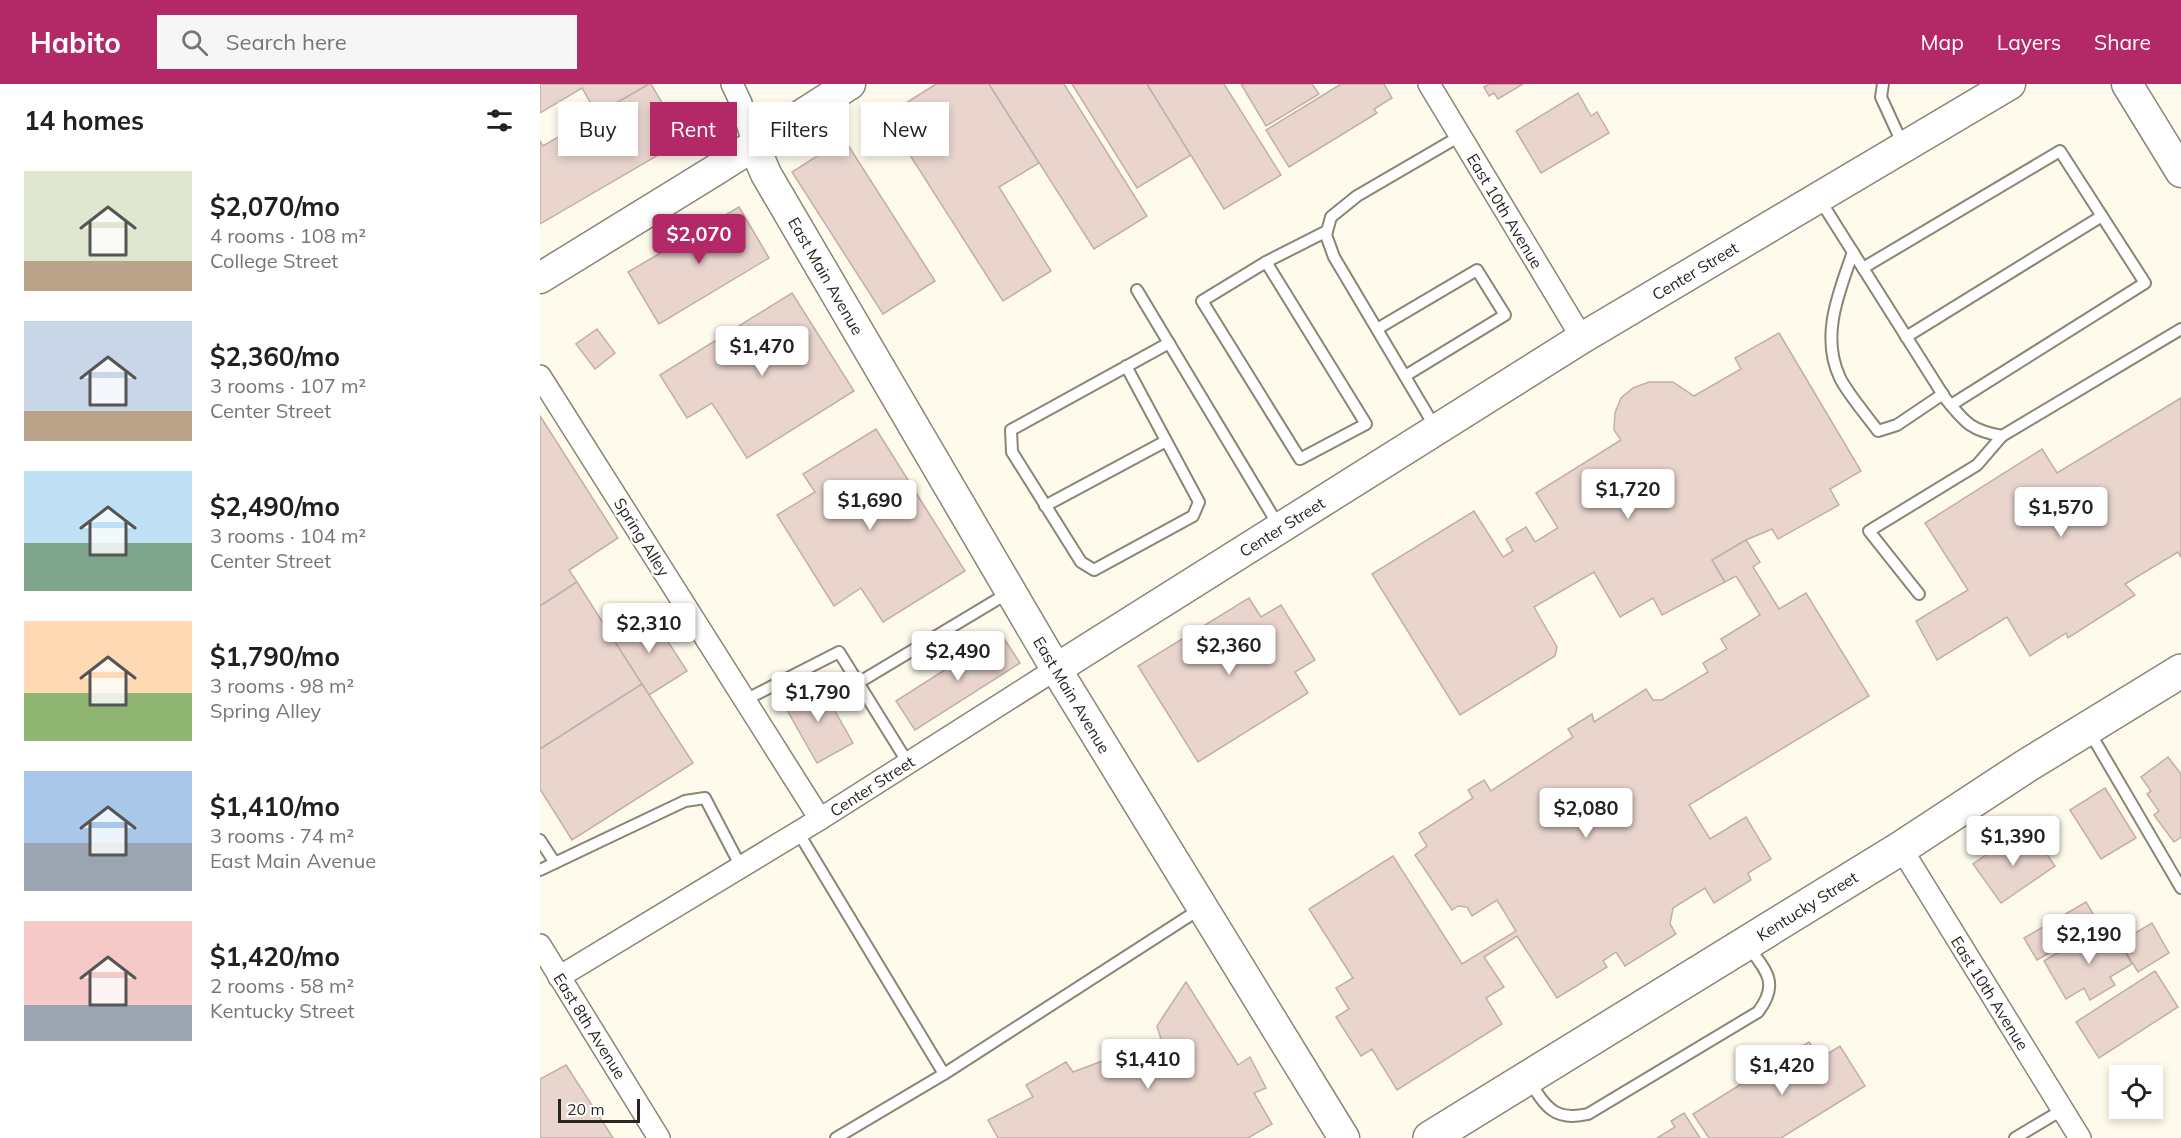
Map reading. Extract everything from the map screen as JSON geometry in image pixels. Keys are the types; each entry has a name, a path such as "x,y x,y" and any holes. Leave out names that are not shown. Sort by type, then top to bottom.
{"main road":[{"name":"Kentucky Street","path":"1430,1138 1901,849 2087,728 2181,671"}],"street":[{"name":"East Main Avenue","path":"732,84 749,129"},
{"path":"822,102 850,84"},
{"name":"East 10th Avenue","path":"1429,84 1582,338"},
{"name":"Center Street","path":"559,976 820,819 1582,338 2010,84"},
{"path":"2127,84 2181,172"},
{"path":"540,278 749,149"},
{"name":"East Main Avenue","path":"759,156 772,184 1056,669 1344,1138"},
{"name":"Spring Alley","path":"540,376 820,819"},
{"name":"East 10th Avenue","path":"1901,849 2080,1138"},
{"name":"East 8th Avenue","path":"540,945 659,1138"}],"lane":[{"path":"1882,84 1881,97 1904,147"},
{"path":"1437,429 1334,257 1326,235 1331,217 1357,196 1460,136"},
{"path":"1863,268 2060,151 2102,216 2145,283 1951,405"},
{"path":"1819,197 1951,405 1963,420 1981,432 2002,436"},
{"path":"1906,337 2102,216"},
{"path":"1266,262 1366,424 1300,459 1202,301 1266,262 1327,231"},
{"path":"1853,252 1836,300 1830,342 1840,378 1878,431 1897,425 1943,394"},
{"path":"1377,329 1477,270 1505,315 1405,376"},
{"path":"1137,290 1280,528"},
{"path":"1919,594 1869,531 1977,465 2002,436 2181,329"},
{"path":"1126,366 1200,502 1193,516 1094,570 1081,562 1012,452 1011,430 1126,366 1169,343"},
{"path":"1046,506 1166,441"},
{"path":"858,683 1011,591"},
{"path":"745,700 839,652 908,763"},
{"path":"2087,728 2181,888"},
{"path":"540,870 685,801 705,798 741,867"},
{"path":"798,832 944,1074"},
{"path":"540,840 555,863"},
{"path":"836,1138 944,1074 1202,907"},
{"path":"1528,1078 1545,1106 1557,1114 1574,1117 1588,1114 1758,1012 1768,999 1770,986 1767,973 1747,943"},
{"path":"2015,1138 2062,1110"}],"building":[{"path":"540,84 649,84 618,102 590,102 582,88 540,113"},
{"path":"651,84 662,102 650,102 650,156 657,156 540,224 540,141 543,146 558,137 558,156 638,156 638,102 618,102"},
{"path":"936,84 989,84 1039,163 999,187 1051,271 1003,301 911,156 949,156 949,102 907,102"},
{"path":"989,84 1064,84 1147,216 1094,249"},
{"path":"1072,84 1147,84 1191,155 1137,188"},
{"path":"1147,84 1224,84 1281,175 1224,209"},
{"path":"1241,84 1312,84 1319,94 1266,126"},
{"path":"1341,84 1384,84 1392,98 1374,109 1377,113 1289,167 1266,130"},
{"path":"1489,84 1523,84 1498,99 1494,93 1489,96 1484,87"},
{"path":"1578,93 1591,116 1597,112 1609,133 1541,173 1516,131"},
{"path":"849,147 935,281 883,314 792,172 817,156 849,156"},
{"path":"739,207 769,258 659,324 628,272"},
{"path":"792,293 854,391 747,458 712,403 687,418 660,375"},
{"path":"597,329 615,353 595,369 576,344"},
{"path":"1779,333 1861,471 1830,489 1839,505 1778,539 1772,529 1746,540 1712,560 1725,582 1662,615 1653,598 1620,617 1594,572 1534,607 1557,647 1555,656 1460,715 1372,574 1474,511 1503,557 1513,551 1506,539 1526,527 1535,542 1558,528 1536,493 1621,440 1614,430 1615,413 1621,398 1633,388 1649,382 1673,382 1694,396 1741,369 1735,358"},
{"path":"2181,398 2181,557 2178,552 2125,584 2135,595 2068,638 2066,633 2030,656 2007,617 1937,660 1916,621 1968,590 1925,523 2042,449 2057,473"},
{"path":"540,416 618,538 569,570 577,582 540,606"},
{"path":"876,429 965,571 883,622 861,588 834,606 777,515 815,492 803,474"},
{"path":"1746,540 1760,562 1753,567 1779,609 1806,593 1869,696 1689,805 1710,839 1746,817 1771,859 1748,873 1751,880 1714,903 1705,888 1673,908 1670,924 1676,934 1625,966 1616,952 1603,961 1607,967 1557,998 1517,936 1484,957 1504,987 1486,998 1502,1024 1397,1090 1372,1049 1361,1056 1336,1017 1349,1009 1336,988 1353,978 1309,909 1393,856 1462,964 1516,931 1497,900 1472,916 1467,907 1458,906 1452,910 1415,855 1427,846 1419,833 1473,798 1468,790 1484,780 1491,791 1573,737 1568,729 1592,714 1594,722 1646,689 1653,700 1662,700 1708,672 1703,663 1727,649 1721,639 1760,615 1736,576 1725,582 1712,560"},
{"path":"577,582 642,684 540,749 540,606"},
{"path":"1249,598 1261,617 1281,605 1315,660 1295,672 1308,693 1198,762 1138,666"},
{"path":"650,614 687,671 649,695 612,637"},
{"path":"1001,634 1020,663 915,730 896,701"},
{"path":"819,683 853,743 817,763 783,703"},
{"path":"642,684 693,763 572,840 540,789 540,749"},
{"path":"2168,757 2181,774 2181,837 2174,842 2154,815 2159,811 2147,794 2151,791 2141,777"},
{"path":"2105,788 2136,838 2101,859 2070,810"},
{"path":"2016,834 2025,848 2036,839 2055,866 2001,903 1973,864"},
{"path":"2086,902 2099,924 2037,960 2024,938"},
{"path":"2152,923 2169,953 2138,972 2120,942"},
{"path":"2110,927 2132,964 2110,977 2115,985 2090,1000 2084,988 2066,999 2044,961 2081,939 2084,943"},
{"path":"2155,971 2178,1007 2099,1058 2076,1022"},
{"path":"1186,982 1238,1065 1250,1057 1266,1088 1254,1093 1272,1124 1248,1138 998,1138 988,1120 1033,1097 1026,1085 1066,1062 1073,1072 1161,1039 1157,1026"},
{"path":"1809,1042 1820,1059 1840,1046 1865,1086 1781,1138 1709,1138 1693,1114"},
{"path":"566,1065 613,1138 540,1138 540,1079"},
{"path":"1684,1113 1700,1138 1657,1138 1675,1127 1671,1121"}]}
